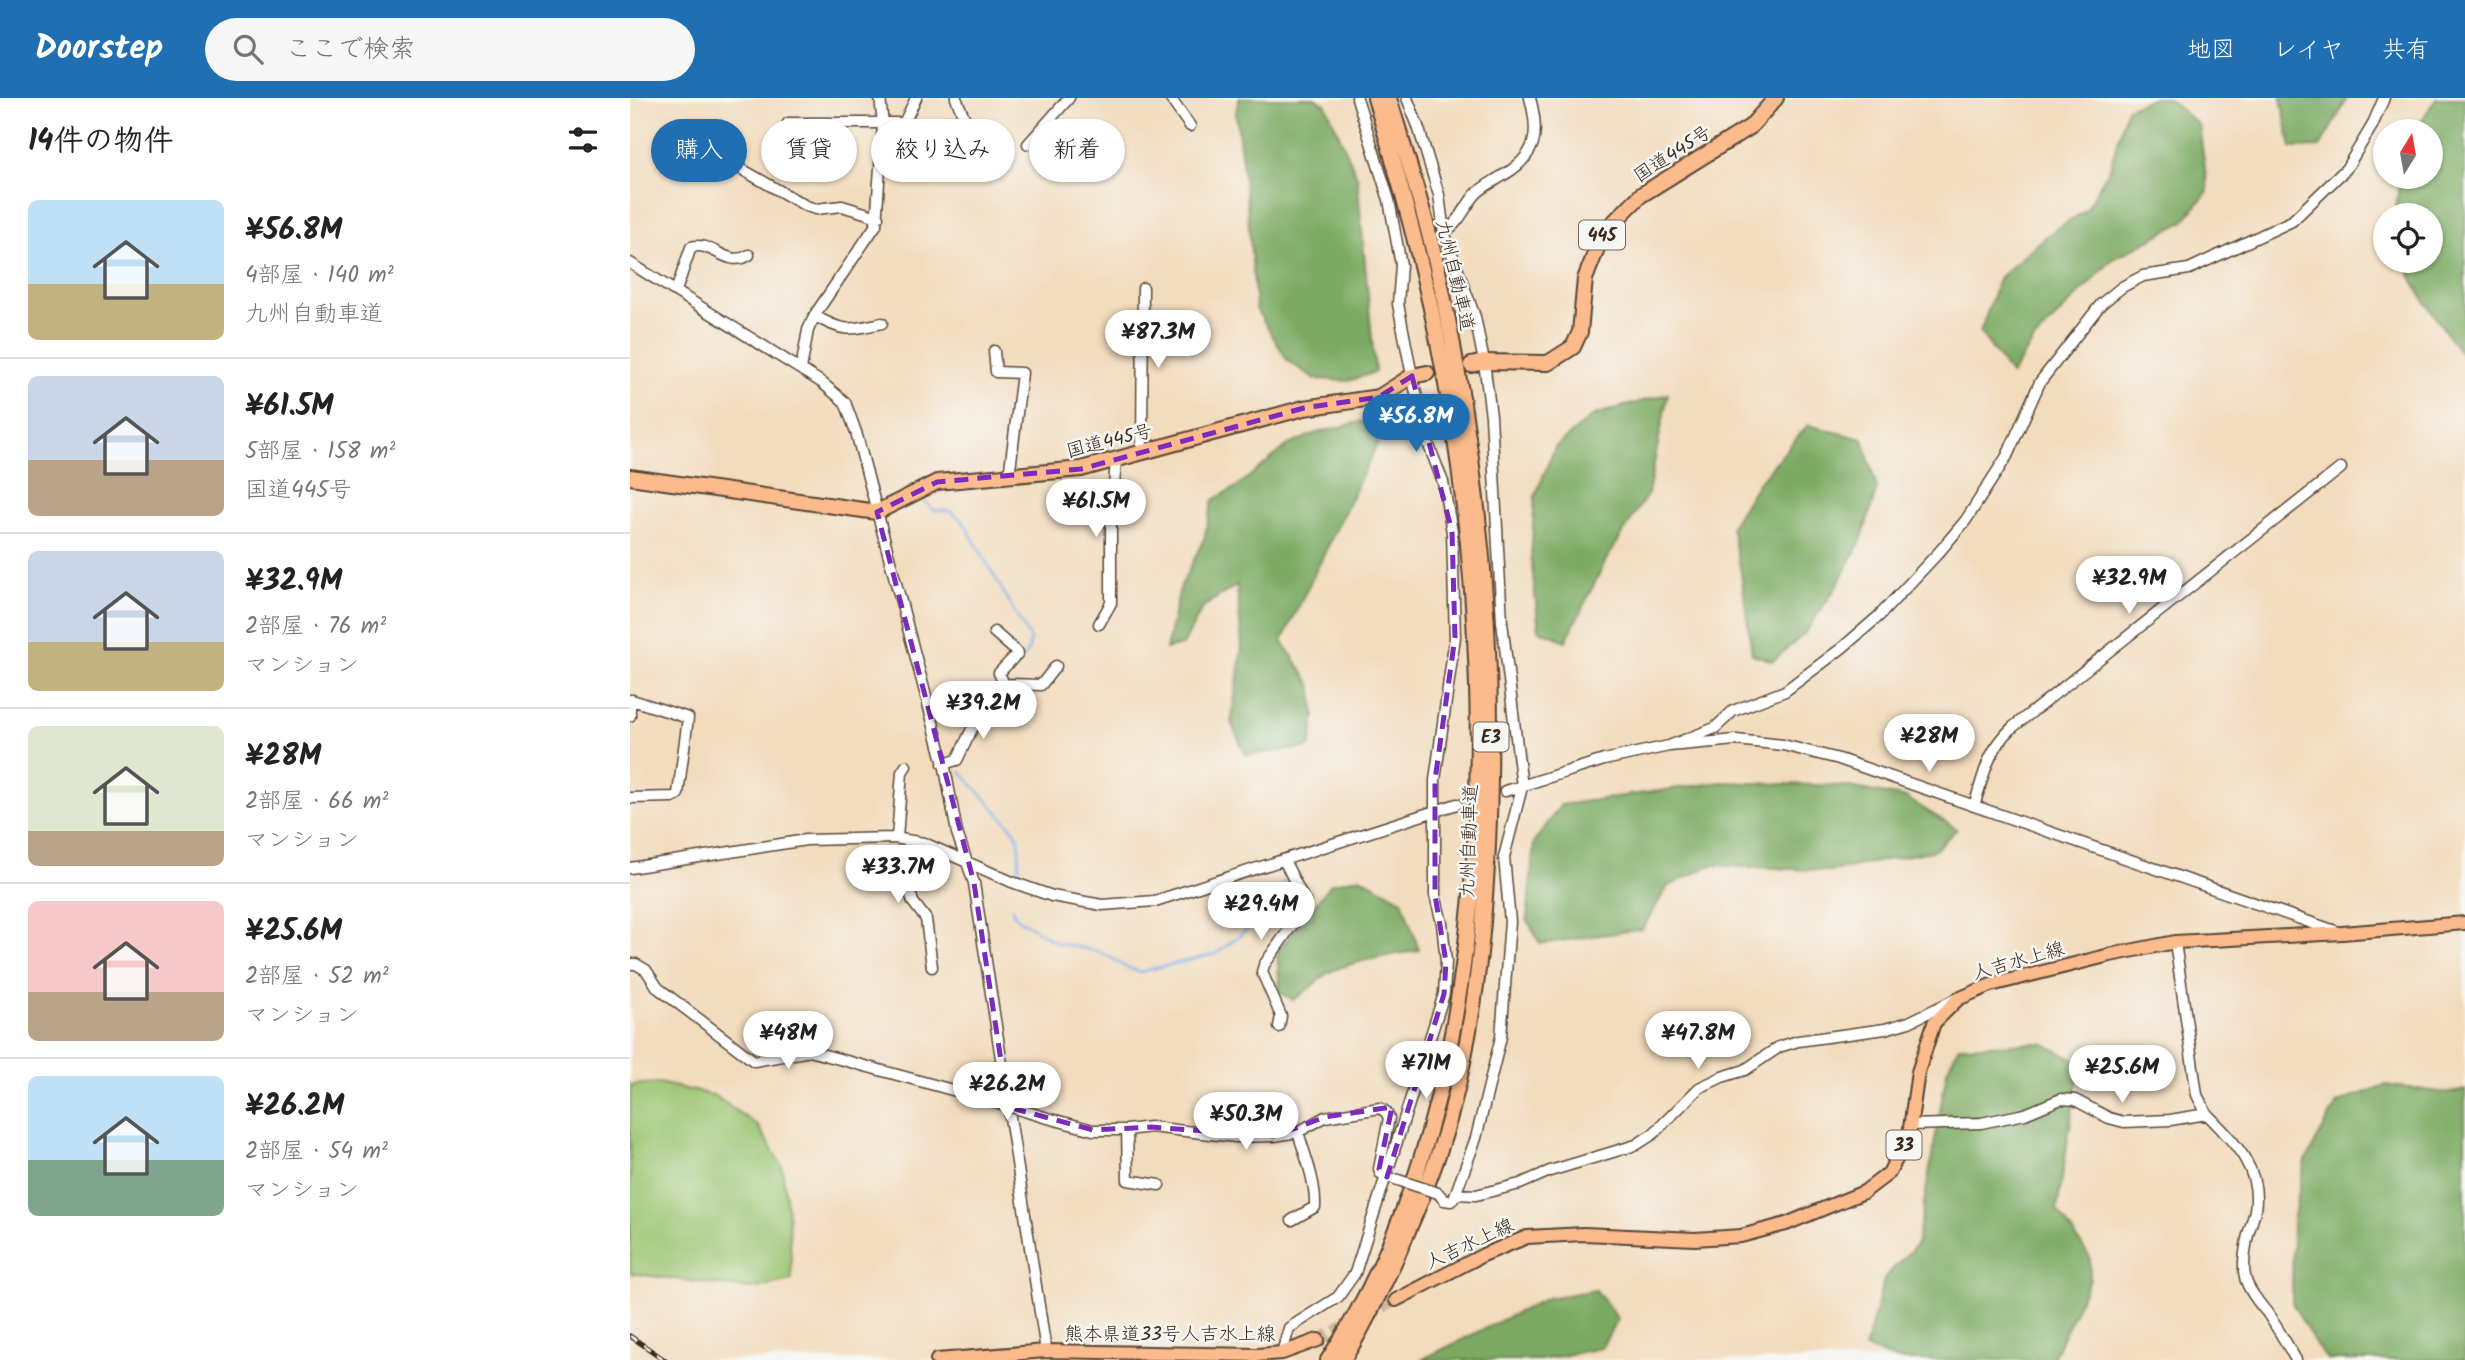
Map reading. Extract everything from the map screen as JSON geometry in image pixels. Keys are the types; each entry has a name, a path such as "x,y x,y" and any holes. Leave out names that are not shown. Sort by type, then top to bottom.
{"highway":[{"name":"九州自動車道","path":"1328,1360 1342,1339 1380,1264 1407,1201 1436,1105 1462,973 1470,913 1475,817 1476,674 1471,576 1458,462 1434,321 1408,210 1375,98"},
{"name":"九州自動車道","path":"1343,1360 1384,1284 1420,1204 1452,1111 1478,972 1485,917 1489,830 1490,675 1485,574 1470,442 1440,279 1388,98"},
{"name":"国道445号","path":"1478,364 1548,363 1573,347 1580,331 1585,279 1603,233 1641,195 1750,127 1776,98"},
{"name":"国道445号","path":"877,512 937,482 1081,470 1304,408 1379,397 1412,376 1427,373"},
{"path":"630,477 877,512"}],"main road":[{"name":"人吉水上線","path":"1396,1300 1483,1255 1527,1237 1584,1234 1695,1239 1741,1236 1786,1224 1864,1192 1889,1174 1909,1135 1917,1072 1934,1023 1958,999 1991,985 2110,955 2175,942 2465,923"},
{"name":"熊本県道33号人吉水上線","path":"937,1360 1046,1351 1258,1358 1282,1353 1318,1340"}],"street":[{"path":"880,98 882,119"},
{"path":"906,119 916,98"},
{"path":"956,98 964,119"},
{"path":"1028,144 1069,98"},
{"path":"1170,98 1189,126"},
{"path":"1282,1353 1289,1328 1338,1297 1355,1273 1391,1178 1444,994 1446,962 1442,923 1435,895 1435,780 1455,637 1451,532 1443,482 1428,443 1398,304 1401,265 1389,200 1357,98"},
{"path":"630,964 636,964 646,970 657,988 754,1062 810,1051 831,1055 1093,1130 1151,1127 1236,1137 1274,1136 1297,1132 1325,1117 1368,1109 1384,1110 1389,1118 1380,1173 1438,1193 1444,1200 1451,1201 1476,1138 1501,1037 1510,922 1504,857 1522,787 1502,622 1491,416 1478,364 1475,317 1444,232 1438,195 1407,98"},
{"path":"1444,232 1455,225 1476,194 1518,166 1532,149 1536,128 1530,98"},
{"path":"1669,746 1715,728 1733,711 1785,691 1879,616 1966,520 2007,456 2040,382 2101,304 2122,287 2143,276 2189,269 2291,221 2346,169 2372,126 2384,98"},
{"path":"747,172 806,206 816,209 842,206 877,217"},
{"path":"801,369 808,330 815,316 876,225 879,182"},
{"path":"676,291 691,247 695,245 729,259 741,260 748,255"},
{"path":"630,262 821,382 845,402 856,432 943,764 957,833 974,883 1046,1351"},
{"path":"1142,452 1143,288"},
{"path":"815,316 838,329 851,330 882,323"},
{"path":"994,351 996,372 1022,373 1009,477"},
{"path":"1099,624 1111,603 1111,526 1116,460"},
{"path":"1974,806 1988,759 1997,742 2013,727 2341,468"},
{"path":"994,632 1018,653 999,673 1004,684"},
{"path":"943,764 957,760 986,700 1004,684 1041,685 1056,666"},
{"path":"630,716 631,700 688,718 678,794 673,797 630,798"},
{"path":"1505,791 1604,760 1669,746 1735,740 1783,745 1839,759 2342,933"},
{"path":"897,838 902,772 906,766"},
{"path":"630,868 806,840 897,838 924,843 1012,882 1052,896 1102,905 1155,901 1457,804"},
{"path":"912,841 907,868 909,889 913,902 926,919 932,967"},
{"path":"1279,1027 1281,1016 1262,972 1302,911 1305,902 1284,860"},
{"path":"2175,942 2197,1095 2207,1114 2246,1158 2255,1183 2255,1211 2246,1239 2244,1264 2247,1283 2281,1333 2295,1360"},
{"path":"1456,1194 1476,1195 1520,1184 1550,1171 1636,1145 1653,1134 1699,1088 1745,1070 1779,1047 1798,1041 1885,1029 1958,999"},
{"path":"1910,1125 1981,1123 2025,1114 2061,1099 2075,1100 2109,1118 2124,1122 2170,1120 2207,1114"},
{"path":"1210,1133 1216,1102"},
{"path":"1127,1130 1128,1180 1159,1185"},
{"path":"1292,1220 1315,1207 1314,1183 1297,1132"}],"highlighted area":[{"path":"1412,376 1452,532 1455,637 1435,780 1435,895 1446,962 1444,994 1387,1177 1379,1169 1392,1107 1325,1117 1274,1136 1151,1127 1093,1130 1008,1107 974,883 877,512 937,482 1081,469 1304,408 1379,397"}],"green space":[{"path":"1239,98 1315,98 1326,105 1357,176 1375,372 1349,381 1315,379 1288,361 1256,309 1236,113"},
{"path":"2154,98 2167,98 2199,125 2208,191 2183,222 2113,259 2034,340 2011,375 1980,332 2000,277 2046,236 2086,210 2110,168 2127,108"},
{"path":"2281,98 2346,98 2346,101 2320,147 2291,148"},
{"path":"2436,98 2465,98 2465,360 2420,294 2409,273 2443,273 2443,203 2397,203 2398,189 2443,189 2443,119 2423,119"},
{"path":"1668,394 1648,493 1605,562 1566,641 1539,630 1531,558 1535,496 1555,447 1594,415"},
{"path":"1380,417 1383,432 1282,641 1311,684 1315,716 1310,747 1246,755 1231,723 1242,648 1237,585 1203,607 1183,645 1166,649 1180,588 1204,539 1213,500 1235,488 1288,445 1316,433"},
{"path":"1808,425 1863,439 1877,488 1861,541 1835,589 1804,634 1773,661 1752,654 1741,572 1731,527 1758,483"},
{"path":"1721,782 1845,786 1906,798 1957,829 1935,850 1832,871 1711,865 1668,886 1642,929 1540,944 1527,919 1534,842 1561,805"},
{"path":"1360,877 1402,900 1419,950 1337,969 1293,1000 1280,992 1277,952 1331,884"},
{"path":"2043,1043 2080,1063 2057,1210 2090,1257 2090,1279 2052,1360 1898,1360 1865,1348 1885,1277 1917,1244 1947,1070 1959,1046"},
{"path":"658,1083 713,1095 758,1126 782,1166 789,1221 792,1280 751,1289 630,1273 630,1085"},
{"path":"2385,1085 2449,1093 2465,1090 2465,1360 2328,1360 2317,1347 2292,1303 2293,1219 2305,1162 2337,1103"},
{"path":"1596,1290 1618,1319 1601,1348 1540,1360 1421,1360 1547,1298"}],"waterway":[{"path":"920,498 934,510 950,511 963,521 1030,639 1025,655 1005,677"},
{"path":"961,772 1015,831 1019,841 1019,869"},
{"path":"1012,908 1021,921 1057,943 1096,951 1140,972 1216,954 1254,924 1272,892 1289,879"}],"tunnel":[{"path":"1457,804 1505,791"},
{"path":"1318,1340 1396,1300"}],"railway":[{"path":"630,1336 665,1360"}]}
